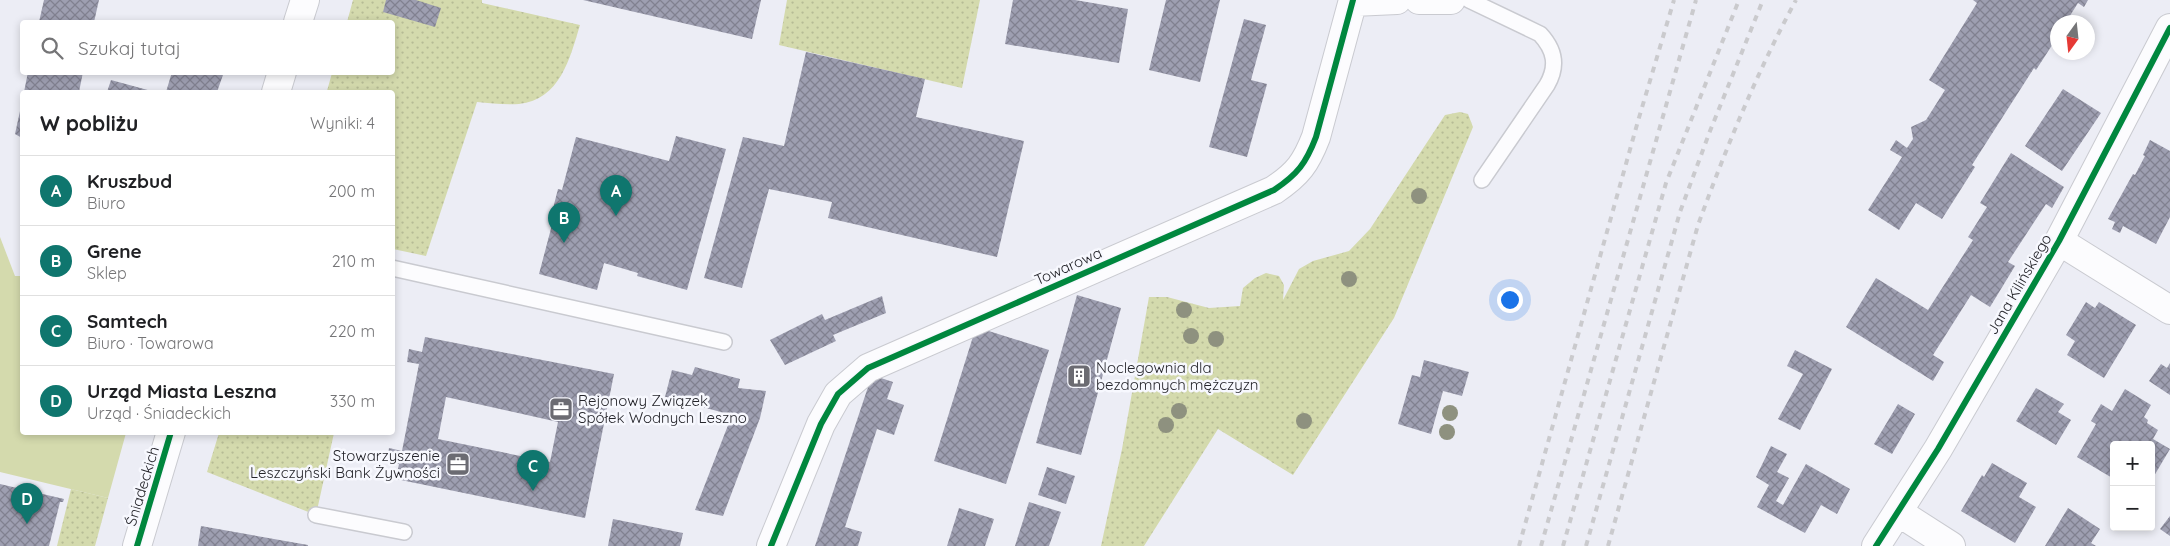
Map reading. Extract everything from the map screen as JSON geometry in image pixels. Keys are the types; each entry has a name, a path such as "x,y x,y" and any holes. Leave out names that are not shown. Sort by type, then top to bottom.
{"street":[{"path":"299,20 305,0"},
{"name":"Towarowa","path":"771,546 820,424 838,394 868,368 1274,190 1293,177 1308,158 1316,137 1353,1 1397,0"},
{"path":"1419,0 1452,0"},
{"name":"Jana Kilińskiego","path":"1876,546 1938,449 2059,241 2170,28"},
{"path":"277,90 281,75"},
{"path":"2059,241 2170,310"},
{"name":"Śniadeckich","path":"137,546 170,435"},
{"path":"1898,512 1951,546"}],"lane":[{"path":"1469,0 1540,34 1548,42 1555,64 1547,85 1482,180"},
{"path":"395,269 724,342"},
{"path":"316,516 404,532"}],"green space":[{"path":"353,0 482,0 482,3 580,25 572,51 561,75 554,86 544,95 533,101 519,104 477,102 426,256 395,249 395,90 327,90 331,75 395,75 395,20 348,20"},
{"path":"787,0 980,0 962,88 779,45"},
{"path":"1460,112 1468,114 1473,127 1394,318 1293,475 1218,429 1144,546 1101,546 1122,449 1149,297 1167,297 1209,308 1240,306 1243,288 1255,278 1266,273 1279,276 1284,285 1283,300 1299,269 1313,261 1349,251 1370,229 1445,115"},
{"path":"0,237 15,276 20,276 20,435 125,435 108,498 0,472"},
{"path":"218,435 334,435 316,515 207,472"},
{"path":"71,489 108,498 95,546 57,546"}],"building":[{"path":"44,0 99,0 94,20 39,20"},
{"path":"386,0 416,0 441,8 435,27 383,12"},
{"path":"583,0 761,0 752,39"},
{"path":"1013,0 1075,0 1128,9 1119,63 1005,44"},
{"path":"1166,0 1220,0 1200,82 1149,70"},
{"path":"1973,0 2088,0 2084,7 2078,3 2070,15 2050,15 2050,48 2036,70 2034,68 1972,165 1975,167 1942,219 1916,203 1899,230 1868,210 1902,157 1890,150 1896,140 1907,148 1913,139 1911,127 1926,120 1945,90 1929,80 1977,3"},
{"path":"1244,19 1266,25 1251,80 1267,84 1247,157 1209,147"},
{"path":"806,52 925,79 916,117 1024,141 997,257 828,218 832,202 769,189 742,288 704,278 743,137 784,146"},
{"path":"27,75 82,75 79,90 24,90"},
{"path":"171,75 223,75 218,90 167,90"},
{"path":"111,80 148,90 108,90"},
{"path":"2063,89 2101,113 2062,171 2025,146"},
{"path":"20,111 20,137 15,134"},
{"path":"676,136 726,149 687,290 637,276 638,273 604,263 597,290 539,274 553,221 550,220 558,189 562,190 576,137 669,161"},
{"path":"2150,140 2170,151 2170,217 2156,244 2123,226 2120,233 2112,229 2115,222 2108,219 2133,174 2135,175 2145,156 2143,155"},
{"path":"2011,153 2064,187 2052,208 2046,204 2008,262 2015,266 1990,307 1971,295 1933,355 1944,362 1933,381 1846,327 1876,278 1928,310 1973,240 1968,237 1987,207 1980,203"},
{"name":"Noclegownia dla bezdomnych mężczyzn","path":"1077,295 1121,308 1081,455 1036,443"},
{"path":"882,296 886,313 833,335 836,341 785,365 770,340 822,314 825,320"},
{"path":"2086,302 2095,308 2099,302 2136,325 2104,378 2067,355 2075,341 2066,335"},
{"path":"976,327 1049,350 1006,484 934,461"},
{"path":"425,337 614,374 585,518 396,479 399,464 387,461 389,448 402,451 419,364 407,362 409,349 422,352","holes":["446,397 558,422 550,462 438,439"]},
{"path":"1795,350 1832,369 1800,430 1778,419 1803,374 1787,366"},
{"path":"1424,360 1469,372 1462,396 1443,391 1431,434 1398,424 1412,375 1420,377"},
{"path":"2170,363 2170,395 2149,381 2161,364 2167,368"},
{"path":"695,367 740,379 738,388 766,391 760,418 723,516 695,510 732,415 665,397 672,370 692,375"},
{"path":"872,375 893,382 887,399 904,405 894,435 877,429 845,527 862,532 858,546 815,546"},
{"path":"2036,388 2064,404 2058,412 2071,420 2056,445 2016,421"},
{"path":"2125,389 2151,405 2144,417 2148,420 2147,423 2158,430 2153,439 2170,449 2155,474 2155,441 2110,441 2110,477 2077,457 2096,424 2091,421 2101,404 2112,411"},
{"path":"1898,404 1915,414 1892,454 1874,444"},
{"path":"1771,446 1787,454 1777,472 1789,478 1776,501 1783,505 1806,464 1850,489 1837,514 1821,505 1805,533 1757,507 1769,485 1756,477"},
{"path":"1992,463 2027,483 2019,497 2036,507 2015,543 1961,511 1982,475 1984,477"},
{"path":"1047,467 1075,476 1066,504 1038,495"},
{"path":"0,484 64,499 63,502 60,502 49,546 0,546"},
{"path":"1029,502 1061,512 1049,546 1015,546"},
{"path":"959,508 994,519 985,546 947,546"},
{"path":"2068,508 2100,529 2091,543 2096,546 2045,546"},
{"path":"2170,516 2170,536 2160,529"},
{"path":"613,519 683,533 680,546 608,546"},
{"path":"201,526 308,545 308,546 198,546"}],"railway":[{"path":"1519,546 1638,121 1674,0"},
{"path":"1541,546 1696,0"},
{"path":"1563,546 1666,183 1739,0"},
{"path":"1586,546 1680,212 1710,131 1763,0"},
{"path":"1608,546 1698,225 1743,111 1768,55 1796,0"}],"cycle path":[{"path":"771,546 821,424 838,394 868,368 1274,190 1289,179 1305,161 1316,137 1353,0"},
{"path":"1876,546 1938,449 2059,241 2170,28"},
{"path":"137,546 170,435"}],"place":[{"name":"Kruszbud","path":"616,216"},
{"name":"Grene","path":"564,243"},
{"name":"Noclegownia dla bezdomnych mężczyzn","path":"1079,376"},
{"name":"Rejonowy Związek Spółek Wodnych Leszno","path":"561,409"},
{"name":"Stowarzyszenie Leszczyński Bank Żywności","path":"458,464"},
{"name":"Samtech","path":"533,491"},
{"name":"Urząd Miasta Leszna","path":"27,524"}]}
